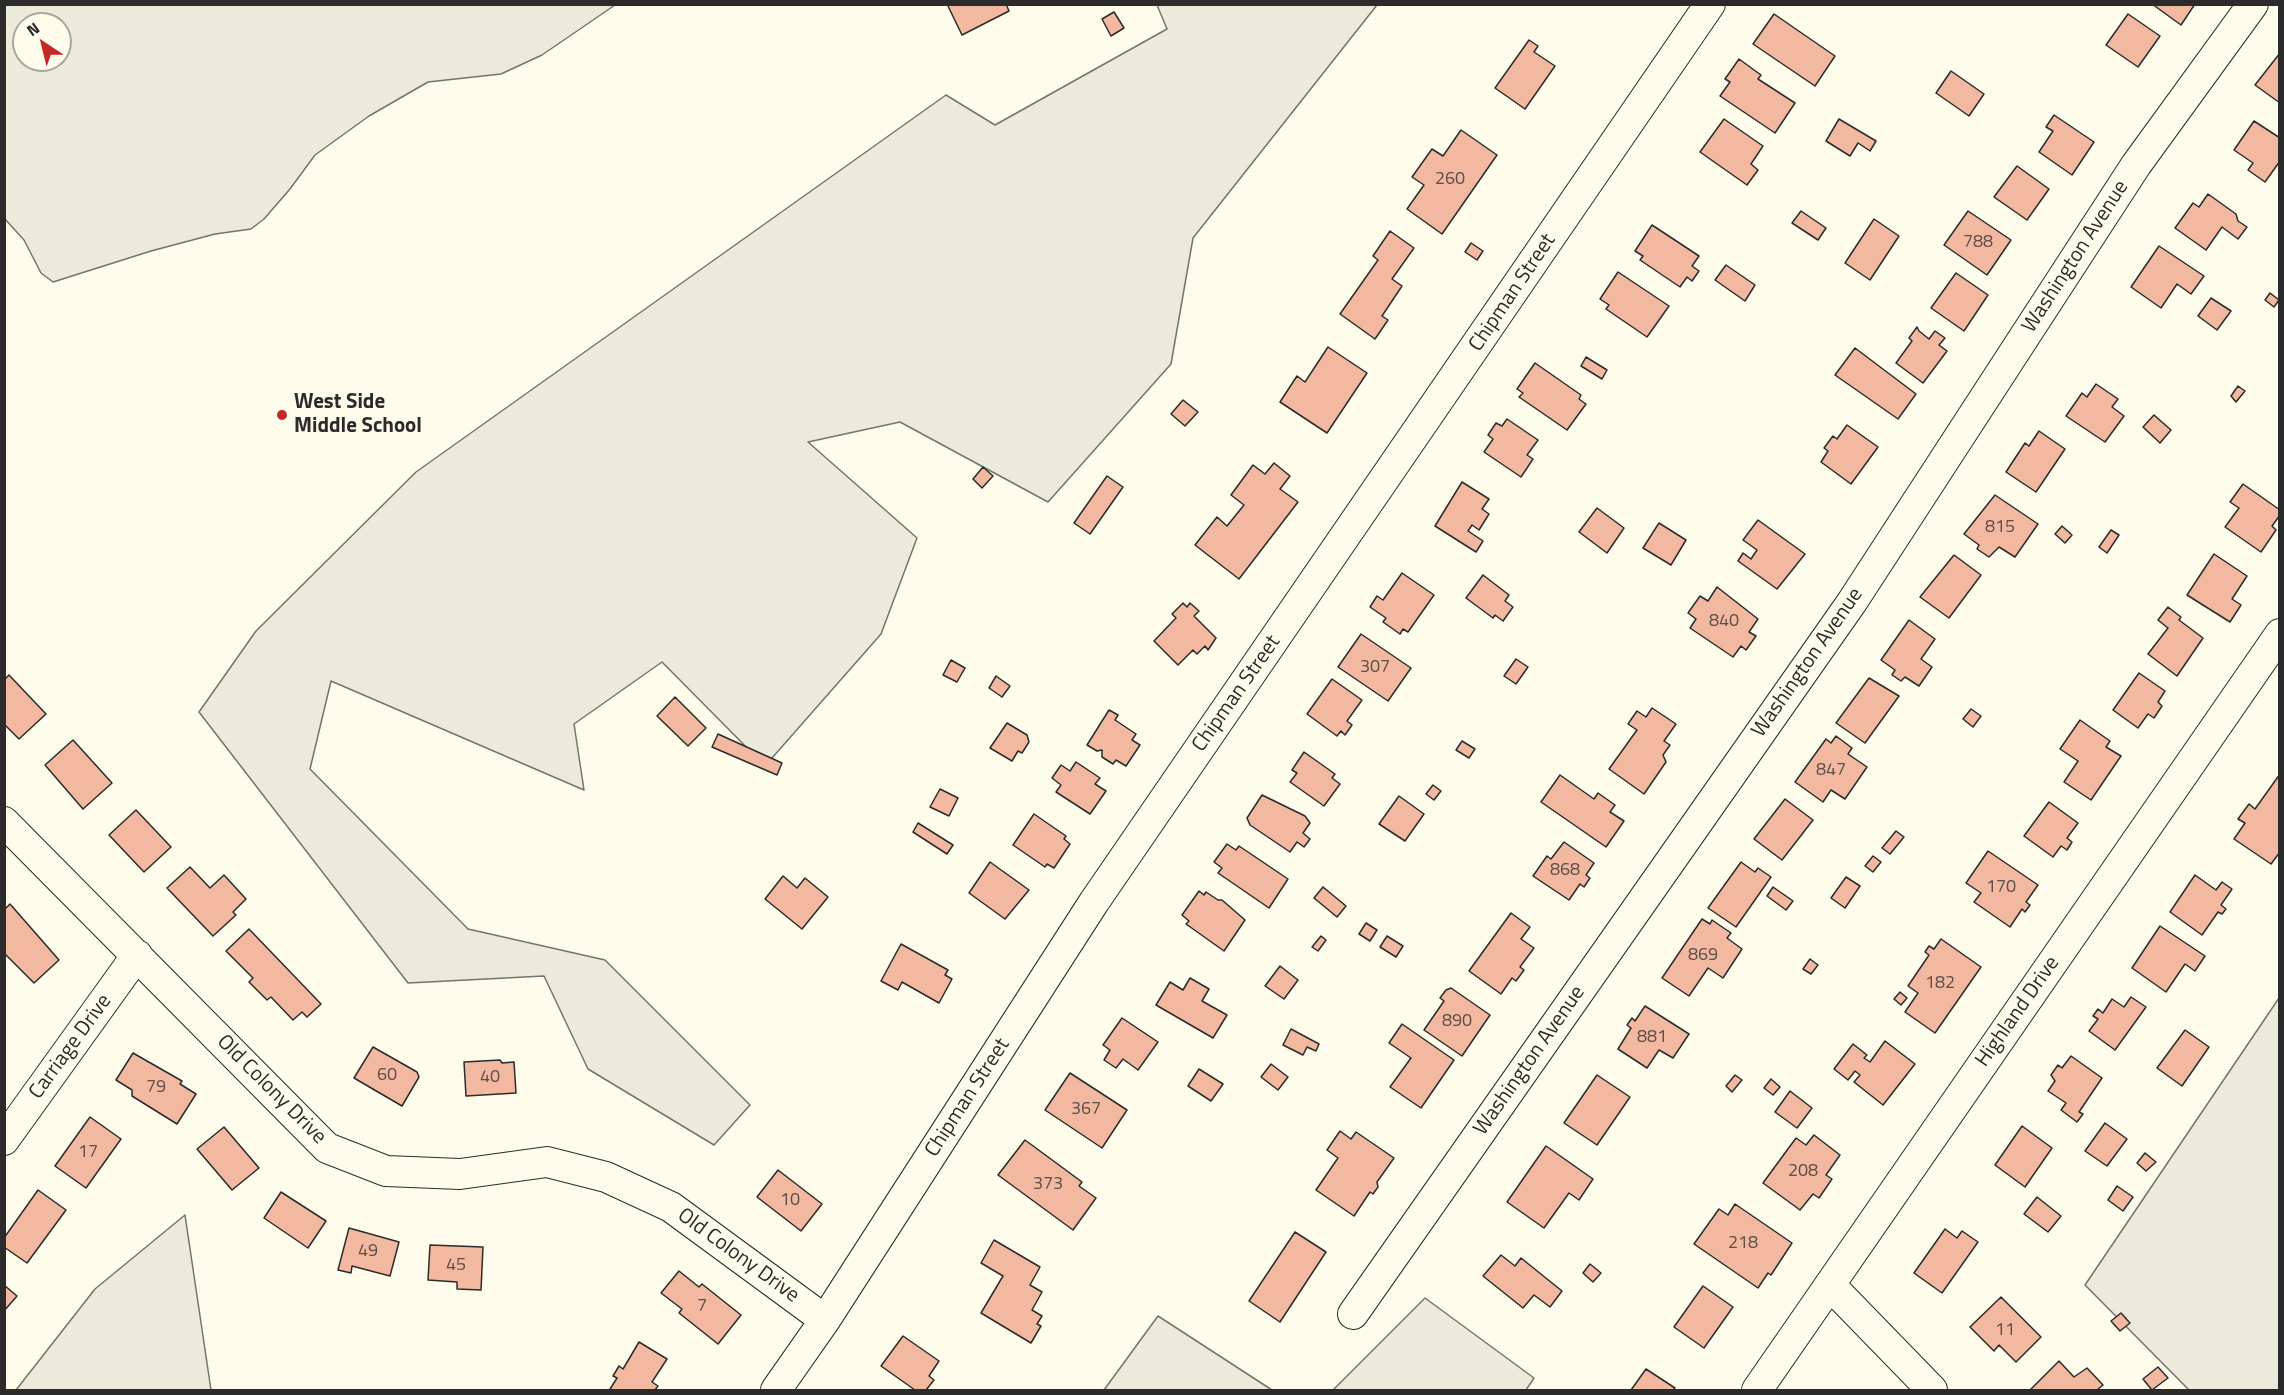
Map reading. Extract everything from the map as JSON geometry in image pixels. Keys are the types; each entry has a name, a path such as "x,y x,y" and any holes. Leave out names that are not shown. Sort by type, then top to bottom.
{"street":[{"name":"Chipman Street","path":"776,1390 825,1320 1094,902 1710,4"},
{"name":"Washington Avenue","path":"1353,1314 1852,602 2136,165 2253,4"},
{"name":"Highland Drive","path":"1757,1390 2280,634"},
{"name":"Old Colony Drive","path":"4,822 327,1148 386,1171 460,1174 547,1162 606,1177 671,1207 825,1320"},
{"name":"Carriage Drive","path":"4,1140 138,955"},
{"path":"1830,1285 1932,1390"}],"shaded area":[{"path":"5,4 615,5 542,55 501,74 428,82 369,116 315,155 290,189 264,219 251,229 215,234 151,251 53,282 41,273 24,240 5,219"},
{"path":"1157,5 1377,5 1193,238 1171,364 1048,502 900,422 808,442 917,538 881,634 765,766 662,662 574,724 584,790 331,681 310,769 468,929 605,960 750,1105 714,1145 588,1069 544,976 408,983 199,712 256,631 416,472 946,95 995,125 1167,29"},
{"path":"2279,998 2279,1390 2189,1390 2085,1285"},
{"path":"185,1215 211,1390 16,1390 95,1289"},
{"path":"1425,1298 1534,1378 1526,1390 1333,1390"},
{"path":"1158,1316 1272,1390 1104,1390"}],"building":[{"path":"947,4 1006,4 1009,11 962,35"},
{"path":"2152,4 2195,4 2181,25"},
{"path":"1114,12 1124,28 1111,36 1102,19"},
{"path":"1774,14 1835,56 1815,86 1753,44"},
{"path":"2128,14 2160,36 2138,67 2106,45"},
{"path":"1529,40 1538,46 1534,52 1555,66 1525,109 1495,88"},
{"path":"2280,53 2280,103 2255,85"},
{"path":"1739,59 1761,75 1758,79 1795,103 1775,133 1720,96 1730,82 1725,79"},
{"path":"1951,71 1984,94 1969,116 1936,93"},
{"path":"2054,115 2094,142 2072,175 2039,152 2053,131 2046,127"},
{"path":"1724,119 1763,146 1751,164 1758,170 1747,185 1700,152"},
{"path":"1839,119 1876,141 1870,151 1858,143 1850,156 1826,141"},
{"path":"2254,121 2280,138 2280,161 2265,182 2248,170 2253,163 2234,150"},
{"path":"1461,130 1497,155 1442,234 1407,209 1424,185 1412,177 1432,149 1443,156"},
{"path":"2017,166 2049,189 2027,220 1994,197"},
{"path":"2208,194 2236,214 2238,221 2247,227 2238,239 2222,227 2206,250 2175,228 2193,203 2199,207"},
{"path":"1801,211 1826,228 1818,240 1792,223"},
{"path":"1968,211 2011,240 1987,275 1944,245"},
{"path":"1874,219 1899,236 1870,280 1845,263"},
{"path":"1652,225 1699,256 1692,266 1699,271 1692,281 1687,277 1680,287 1640,260 1643,256 1635,251"},
{"path":"1390,231 1414,248 1392,279 1402,286 1382,316 1388,320 1375,339 1340,314 1378,260 1373,256"},
{"path":"1471,243 1483,251 1477,260 1465,252"},
{"path":"2159,246 2204,276 2191,294 2177,284 2161,308 2131,287"},
{"path":"1726,265 1755,285 1745,301 1715,280"},
{"path":"1618,272 1669,306 1647,337 1606,309 1609,305 1600,299"},
{"path":"1956,273 1988,295 1964,331 1931,308"},
{"path":"2270,293 2279,300 2274,307 2265,300"},
{"path":"2211,298 2231,311 2217,330 2198,316"},
{"path":"1917,327 1929,339 1935,331 1945,338 1939,345 1947,351 1923,383 1896,363 1912,341 1909,338"},
{"path":"1328,347 1367,373 1327,433 1280,402 1297,376 1305,382"},
{"path":"1855,348 1916,394 1898,419 1835,375"},
{"path":"1586,357 1607,370 1602,379 1581,366"},
{"path":"1535,363 1581,395 1579,399 1586,404 1567,430 1519,397 1523,393 1517,389"},
{"path":"2096,384 2118,399 2112,407 2124,416 2105,442 2066,416 2082,393 2087,397"},
{"path":"2238,386 2245,391 2236,402 2231,396"},
{"path":"1183,400 1198,412 1185,426 1171,414"},
{"path":"2154,415 2171,430 2160,443 2143,427"},
{"path":"1507,419 1538,440 1527,455 1533,459 1521,477 1484,452 1493,439 1488,435 1496,423 1502,426"},
{"path":"1847,425 1878,447 1851,484 1821,462 1828,451 1824,448 1833,436 1837,439"},
{"path":"2039,431 2065,449 2036,492 2006,472 2025,443 2029,446"},
{"path":"1274,463 1290,476 1280,489 1298,502 1239,579 1195,545 1217,517 1227,526 1244,505 1231,495 1253,465 1265,474"},
{"path":"983,467 993,476 982,488 973,479"},
{"path":"1107,476 1123,487 1090,534 1074,523"},
{"path":"1462,482 1489,499 1482,509 1489,514 1479,530 1472,525 1468,531 1483,541 1476,552 1435,526"},
{"path":"2243,484 2280,510 2280,515 2272,526 2276,530 2261,552 2225,527 2239,508 2230,502"},
{"path":"1995,495 2038,524 2015,557 1999,547 1989,557 1977,549 1979,545 1964,534"},
{"path":"1597,508 1624,528 1607,553 1579,532"},
{"path":"1758,520 1805,554 1777,589 1738,561 1743,553 1751,559 1757,550 1743,540"},
{"path":"1659,523 1686,540 1671,565 1643,548"},
{"path":"2062,526 2072,535 2065,543 2055,534"},
{"path":"2111,530 2119,535 2107,553 2099,547"},
{"path":"2214,554 2247,576 2232,599 2241,605 2230,622 2187,595"},
{"path":"1954,555 1981,575 1949,618 1920,597"},
{"path":"1402,573 1434,595 1408,632 1403,629 1400,634 1383,622 1386,618 1370,607 1377,596 1383,600"},
{"path":"1483,575 1509,595 1505,601 1513,607 1503,621 1495,615 1493,618 1466,598"},
{"path":"1717,587 1758,619 1749,632 1756,636 1746,650 1741,646 1733,657 1690,628 1696,619 1688,613 1700,596 1708,601"},
{"path":"1183,603 1187,607 1190,603 1199,611 1194,616 1216,638 1208,650 1205,646 1197,654 1193,650 1178,665 1154,641 1176,618 1172,614"},
{"path":"2168,607 2181,617 2179,620 2203,638 2177,676 2148,654 2168,628 2158,620"},
{"path":"1909,620 1935,639 1921,659 1932,667 1919,686 1905,677 1901,681 1892,675 1895,670 1881,660"},
{"path":"1361,634 1411,668 1388,701 1338,667"},
{"path":"1516,659 1528,667 1516,684 1504,676"},
{"path":"951,660 965,668 957,682 943,675"},
{"path":"2139,673 2165,691 2158,702 2162,706 2154,718 2148,714 2138,728 2113,710"},
{"path":"9,675 46,714 19,739 4,724 4,680"},
{"path":"996,676 1010,686 1002,697 989,688"},
{"path":"1869,678 1899,696 1865,743 1836,723"},
{"path":"1332,679 1362,700 1347,721 1352,725 1345,735 1341,731 1337,736 1307,714"},
{"path":"675,697 706,728 688,746 657,716"},
{"path":"1652,708 1676,724 1664,741 1670,745 1663,755 1666,762 1644,794 1609,769 1637,730 1628,724 1637,711 1646,717"},
{"path":"1971,709 1981,716 1973,727 1963,719"},
{"path":"1109,710 1118,715 1115,720 1136,734 1132,740 1140,745 1126,766 1116,760 1113,764 1102,757 1102,750 1097,751 1087,745"},
{"path":"2080,720 2110,741 2106,747 2121,756 2091,800 2064,782 2078,761 2060,749"},
{"path":"1007,723 1027,735 1029,742 1022,753 1018,751 1012,761 990,748"},
{"path":"718,734 782,763 777,775 712,747"},
{"path":"1836,736 1852,748 1848,754 1867,767 1845,799 1831,790 1823,802 1795,782 1826,739 1831,743"},
{"path":"73,740 112,783 83,809 45,765"},
{"path":"1462,741 1475,749 1469,758 1456,750"},
{"path":"1304,752 1335,774 1332,778 1340,784 1324,806 1290,782 1297,773 1292,770"},
{"path":"1076,762 1100,778 1095,784 1106,791 1090,814 1056,792 1061,785 1052,778 1061,765 1070,771"},
{"path":"2280,774 2280,852 2271,864 2234,839 2245,823 2238,819 2249,804 2255,809"},
{"path":"1560,775 1594,799 1598,793 1615,805 1610,812 1624,821 1606,847 1541,802"},
{"path":"1433,785 1441,791 1434,800 1426,794"},
{"path":"940,789 958,798 949,816 930,807"},
{"path":"1262,795 1305,816 1310,823 1303,833 1310,839 1304,847 1297,842 1290,852 1250,825 1247,818"},
{"path":"1399,796 1424,814 1405,841 1379,824"},
{"path":"1785,799 1813,820 1782,860 1754,839"},
{"path":"2049,802 2078,823 2067,838 2072,842 2067,850 2061,846 2053,857 2024,836"},
{"path":"136,810 171,847 144,872 109,835"},
{"path":"1034,814 1066,836 1064,839 1070,844 1054,868 1047,864 1045,867 1013,845"},
{"path":"918,823 953,845 947,854 913,832"},
{"path":"1896,831 1904,837 1890,854 1882,848"},
{"path":"1564,842 1594,863 1586,875 1590,878 1584,887 1580,884 1569,900 1533,876 1547,856 1551,859"},
{"path":"1227,844 1236,850 1239,846 1288,879 1269,908 1218,873 1222,868 1214,862"},
{"path":"1988,851 2038,885 2026,902 2030,905 2025,912 2022,909 2010,927 1974,902 1981,893 1966,883"},
{"path":"1873,856 1881,862 1873,872 1865,866"},
{"path":"990,862 1029,890 1005,919 969,893"},
{"path":"1741,862 1755,872 1758,868 1771,877 1736,927 1708,908"},
{"path":"190,867 210,888 224,875 246,899 233,912 236,915 213,936 167,888"},
{"path":"2195,875 2216,890 2222,882 2232,889 2221,905 2226,909 2222,914 2218,912 2202,935 2170,912"},
{"path":"783,876 797,888 805,878 828,897 802,929 765,899"},
{"path":"1846,877 1860,886 1845,908 1831,898"},
{"path":"1323,887 1346,906 1337,917 1314,898"},
{"path":"1773,887 1793,901 1786,910 1767,896"},
{"path":"1199,891 1204,895 1206,892 1222,900 1245,920 1224,951 1186,924 1189,921 1182,915"},
{"path":"10,904 59,960 34,983 4,953 4,910"},
{"path":"1511,913 1530,927 1521,939 1534,948 1520,967 1524,970 1516,981 1512,978 1501,994 1469,971"},
{"path":"1702,919 1710,924 1712,920 1731,933 1727,938 1742,949 1723,978 1708,968 1689,996 1662,978"},
{"path":"1366,923 1377,930 1370,941 1359,934"},
{"path":"2160,926 2205,956 2195,971 2185,964 2166,992 2132,968"},
{"path":"249,929 321,1004 307,1017 302,1012 293,1020 271,997 267,1000 249,982 253,978 226,951"},
{"path":"1321,936 1326,940 1318,951 1312,947"},
{"path":"1387,936 1403,946 1396,957 1380,947"},
{"path":"1941,939 1981,967 1935,1033 1905,1012 1918,993 1908,986 1929,955 1925,952 1929,946 1934,949"},
{"path":"901,944 948,970 945,975 952,979 939,1003 902,982 898,990 881,981"},
{"path":"1810,959 1818,965 1811,974 1803,969"},
{"path":"1280,966 1298,980 1284,999 1265,986"},
{"path":"1190,978 1209,989 1202,1001 1227,1015 1213,1038 1156,1005 1170,982 1183,990"},
{"path":"1451,988 1490,1015 1462,1056 1424,1030 1444,1001 1440,998 1446,990"},
{"path":"1900,992 1907,998 1901,1005 1894,999"},
{"path":"2131,997 2146,1007 2115,1050 2089,1031 2098,1019 2093,1016 2098,1009 2103,1013 2112,999 2124,1007"},
{"path":"1645,1006 1689,1034 1673,1058 1659,1050 1647,1068 1618,1049 1631,1028 1627,1025 1632,1018 1635,1021"},
{"path":"1122,1018 1158,1042 1138,1070 1123,1059 1116,1068 1104,1060 1110,1050 1103,1045"},
{"path":"1402,1024 1454,1060 1421,1108 1390,1087 1411,1058 1389,1043"},
{"path":"1291,1029 1319,1044 1316,1051 1307,1047 1303,1055 1283,1045"},
{"path":"2185,1030 2209,1047 2182,1086 2157,1068"},
{"path":"1885,1041 1915,1064 1883,1105 1854,1082 1860,1075 1855,1071 1848,1080 1834,1069 1853,1044 1867,1055 1864,1058 1870,1062"},
{"path":"373,1047 417,1072 419,1077 402,1106 354,1078"},
{"path":"133,1053 182,1081 180,1084 196,1094 177,1124 132,1096 132,1090 116,1080"},
{"path":"2071,1056 2102,1078 2079,1112 2083,1114 2077,1122 2061,1110 2066,1103 2048,1091 2055,1081 2051,1075 2058,1065 2062,1068"},
{"path":"500,1060 502,1063 514,1062 516,1093 466,1096 464,1062"},
{"path":"1271,1064 1288,1077 1278,1090 1261,1077"},
{"path":"1199,1069 1223,1084 1211,1101 1188,1086"},
{"path":"1070,1073 1127,1110 1102,1148 1045,1110"},
{"path":"1597,1075 1630,1097 1597,1145 1564,1123"},
{"path":"1735,1075 1742,1080 1732,1092 1726,1086"},
{"path":"1771,1079 1780,1087 1773,1095 1764,1088"},
{"path":"1790,1091 1812,1108 1797,1128 1775,1112"},
{"path":"90,1117 121,1139 86,1188 55,1166"},
{"path":"2105,1123 2127,1139 2107,1166 2085,1151"},
{"path":"2022,1126 2052,1148 2025,1187 1995,1165"},
{"path":"224,1127 259,1168 232,1190 197,1149"},
{"path":"1340,1131 1351,1139 1356,1132 1394,1158 1377,1182 1378,1187 1373,1194 1370,1192 1354,1216 1316,1190 1338,1158 1327,1150"},
{"path":"1814,1135 1840,1155 1826,1175 1832,1179 1819,1198 1813,1194 1800,1210 1763,1183 1796,1138 1806,1145"},
{"path":"1025,1140 1082,1182 1079,1186 1096,1198 1073,1230 998,1175"},
{"path":"1546,1146 1593,1179 1579,1200 1569,1193 1544,1228 1507,1202"},
{"path":"2145,1153 2156,1162 2146,1171 2137,1163"},
{"path":"778,1170 822,1204 801,1231 757,1197"},
{"path":"2117,1186 2133,1197 2123,1211 2108,1200"},
{"path":"38,1190 66,1210 27,1263 4,1247 4,1238"},
{"path":"281,1192 326,1221 308,1248 264,1218"},
{"path":"2037,1197 2061,1216 2048,1232 2024,1214"},
{"path":"1735,1204 1792,1243 1771,1275 1768,1273 1758,1288 1694,1244 1719,1209 1728,1215"},
{"path":"349,1228 399,1242 390,1276 352,1266 351,1273 338,1270"},
{"path":"1945,1229 1957,1238 1962,1231 1978,1242 1942,1293 1914,1273"},
{"path":"1295,1232 1326,1252 1280,1322 1249,1301"},
{"path":"994,1240 1040,1267 1030,1285 1042,1292 1032,1310 1042,1316 1037,1324 1041,1326 1031,1343 981,1313 1003,1276 981,1263"},
{"path":"430,1245 483,1247 481,1290 457,1289 457,1282 428,1280"},
{"path":"1501,1255 1515,1266 1521,1258 1562,1291 1550,1307 1534,1295 1523,1308 1483,1276"},
{"path":"1590,1264 1601,1273 1593,1282 1583,1273"},
{"path":"679,1271 699,1287 702,1284 741,1315 718,1344 679,1313 682,1309 661,1293"},
{"path":"4,1285 17,1296 4,1311"},
{"path":"1703,1286 1733,1307 1704,1348 1674,1327"},
{"path":"2001,1297 2041,1337 2016,1362 1999,1345 1994,1351 1970,1327"},
{"path":"2121,1313 2130,1323 2120,1331 2111,1321"},
{"path":"903,1336 939,1361 929,1376 934,1380 926,1390 915,1390 881,1366"},
{"path":"639,1342 667,1359 652,1382 658,1386 655,1390 610,1389 617,1378 613,1376 619,1366 623,1369"},
{"path":"2059,1361 2074,1377 2087,1368 2103,1385 2097,1390 2030,1390"},
{"path":"2158,1367 2168,1378 2152,1390 2143,1379"},
{"path":"1646,1369 1675,1388 1673,1390 1631,1390"}],"place":[{"name":"West Side Middle School","path":"282,415"}]}
